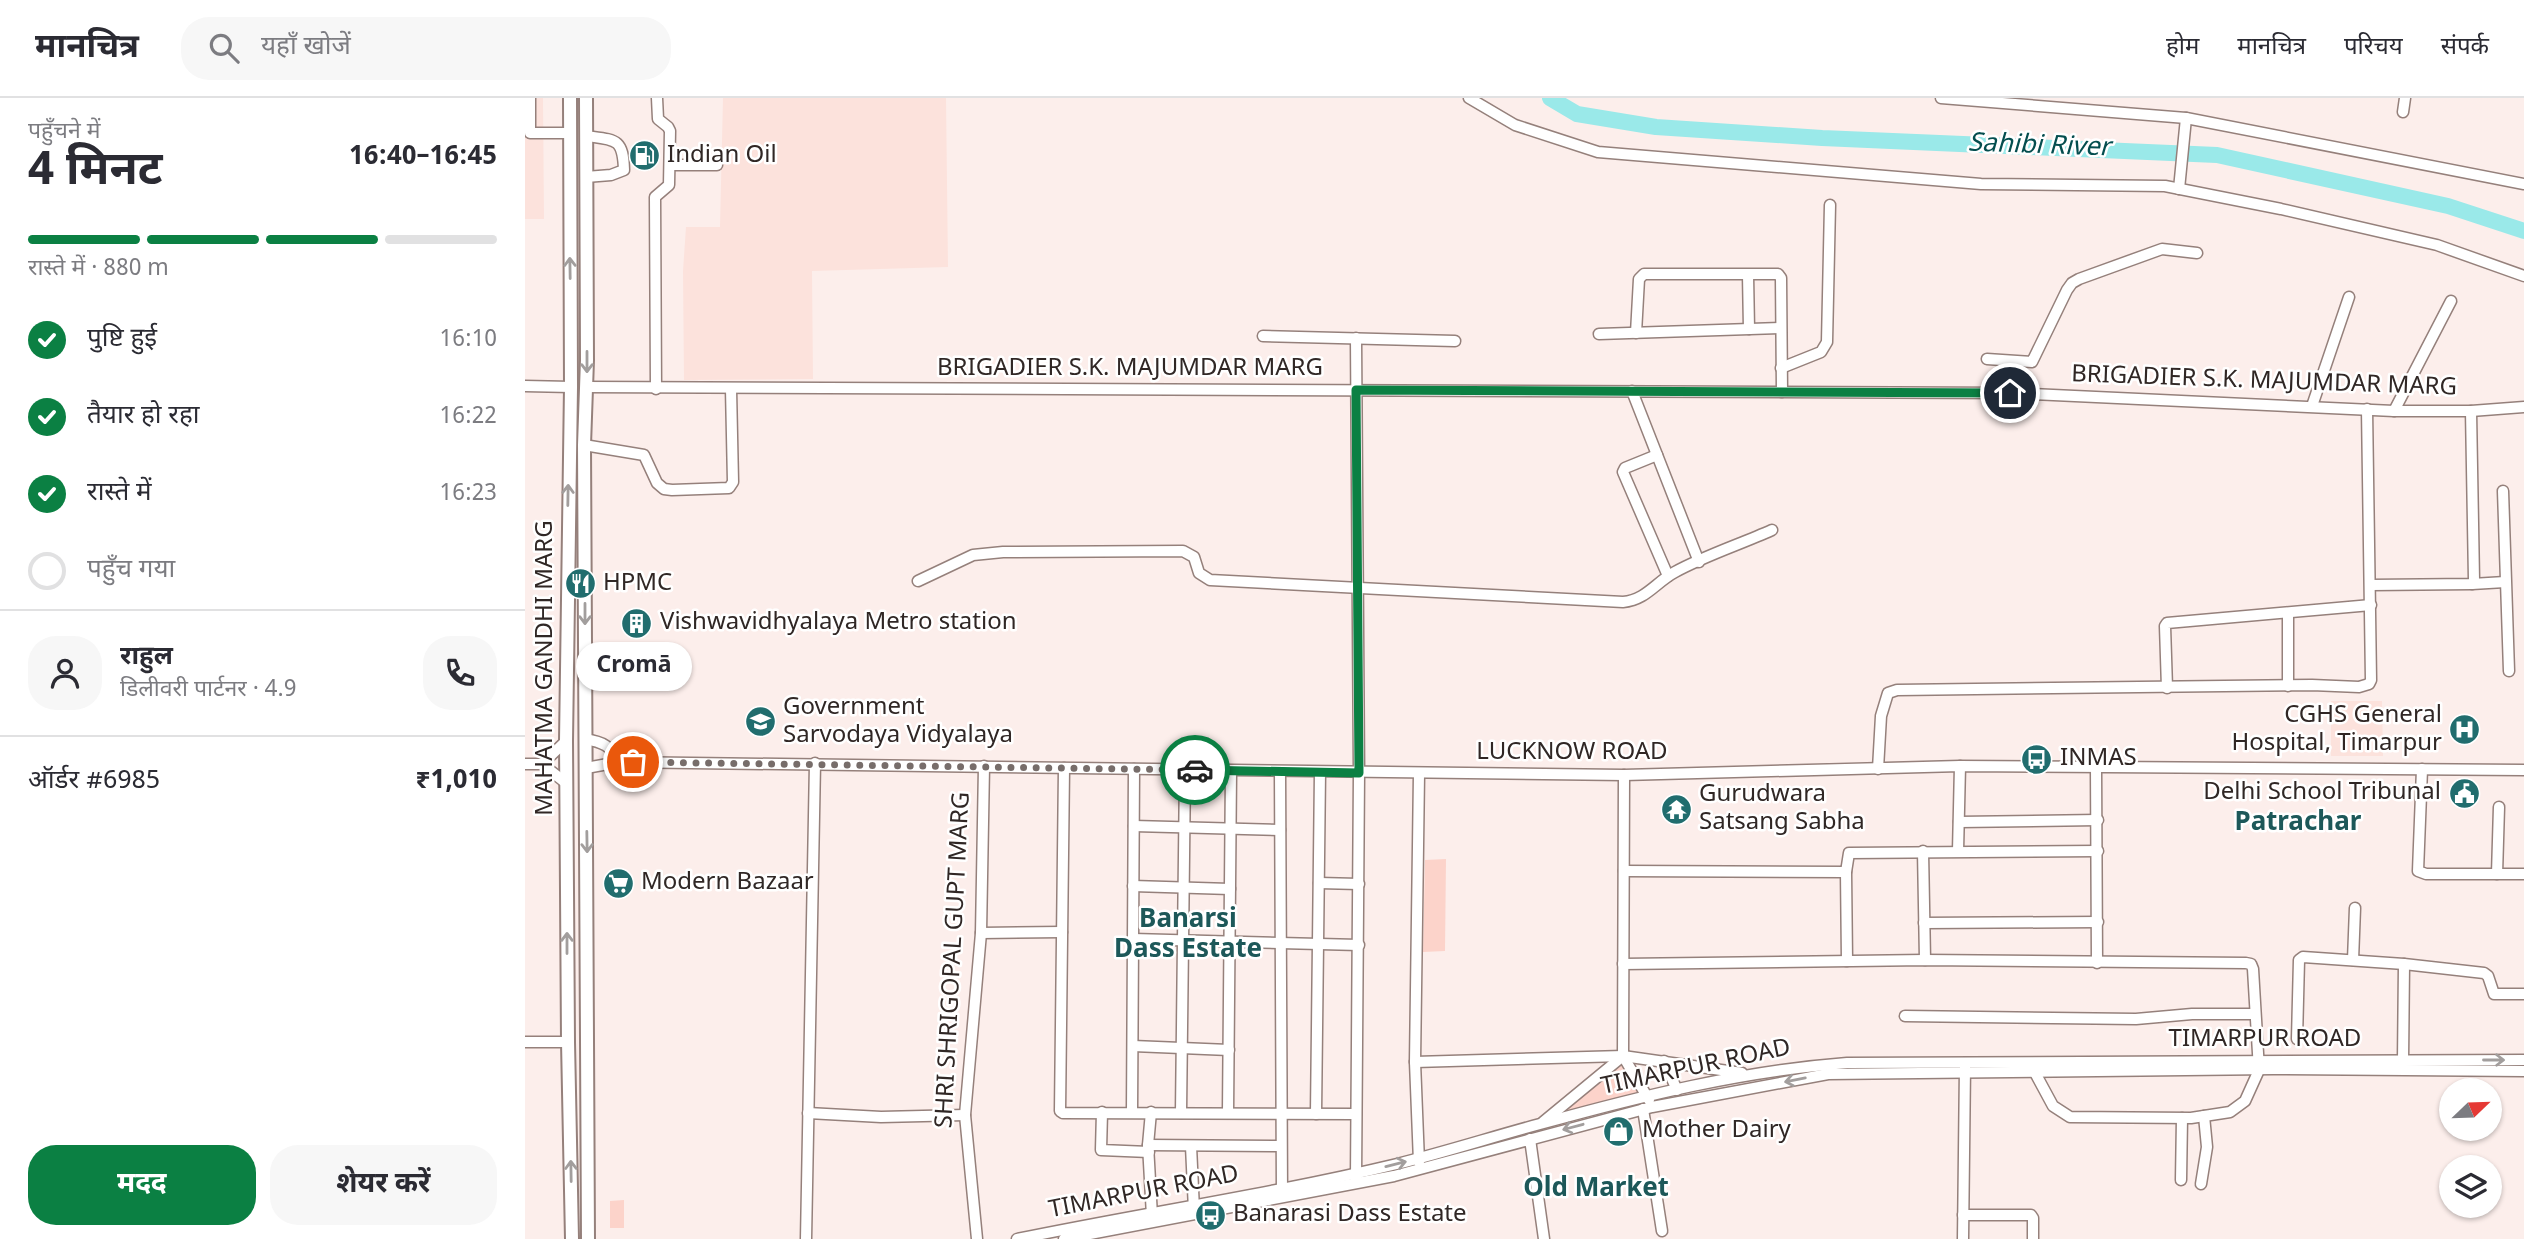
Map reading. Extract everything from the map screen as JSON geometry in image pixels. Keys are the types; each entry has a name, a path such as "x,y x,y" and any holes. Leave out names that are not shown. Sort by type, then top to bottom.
{"main road":[{"name":"MAHATMA GANDHI MARG","path":"571,98 571,387 566,783 572,1239"},
{"name":"MAHATMA GANDHI MARG","path":"586,98 584,445 588,1239"},
{"path":"568,583 585,584"}],"street":[{"path":"530,98 530,133 571,132"},
{"path":"656,389 655,197 668,187 670,165 670,131 658,119 657,98"},
{"path":"1469,98 1515,125 1598,152 1981,184 2165,186 2437,244 2524,276"},
{"path":"1941,98 2185,122 2524,184"},
{"path":"2403,112 2405,98"},
{"path":"2179,189 2185,122"},
{"path":"586,136 611,139 619,143 623,149 625,170 611,175 586,177"},
{"path":"670,165 717,165"},
{"path":"1781,368 1821,352 1827,341 1830,205"},
{"path":"1987,359 2032,362 2073,283 2162,249 2197,253"},
{"path":"1636,333 1639,279 1644,274 1774,273 1781,278 1782,392"},
{"path":"1748,275 1749,329"},
{"path":"2312,405 2349,297"},
{"path":"2394,411 2451,301"},
{"path":"1599,334 1780,328"},
{"path":"1262,336 1455,341"},
{"path":"1356,338 1359,773 1356,1178"},
{"path":"2008,362 2010,393"},
{"path":"525,386 571,387"},
{"name":"BRIGADIER S.K. MAJUMDAR MARG","path":"586,387 2010,393 2312,405 2394,411 2471,411 2524,407"},
{"path":"584,445 644,455 657,484 667,490 729,488 733,482 731,389"},
{"path":"1632,391 1699,562"},
{"path":"1878,769 1881,716 1888,694 1897,690 2359,687 2369,684 2371,585 2367,409"},
{"path":"2471,411 2472,584"},
{"path":"1657,455 1625,468 1623,472 1668,576"},
{"path":"2503,492 2509,671"},
{"path":"918,581 972,555 1003,552 1183,551 1194,556 1199,573 1210,580 1623,602 1642,597 1668,576 1772,530"},
{"path":"2371,585 2505,582"},
{"path":"2167,688 2167,622 2371,605"},
{"path":"2288,614 2288,686"},
{"path":"585,739 601,742 613,749 619,762"},
{"path":"543,764 566,741"},
{"name":"LUCKNOW ROAD","path":"586,768 619,762 1624,775 1960,766 2524,770"},
{"path":"806,1239 815,763"},
{"path":"525,764 543,764 566,783"},
{"name":"SHRI SHRIGOPAL GUPT MARG","path":"977,1239 965,1115 981,933 983,766"},
{"path":"1958,851 1960,766"},
{"path":"2097,767 2097,963"},
{"path":"1064,768 1059,1107 1063,1113 1356,1114"},
{"path":"1132,1112 1134,769"},
{"path":"2422,769 2416,866 2418,871 2426,874 2524,874"},
{"path":"1181,1113 1185,770"},
{"path":"1228,1113 1231,771"},
{"path":"1280,772 1282,1193"},
{"path":"1316,1115 1320,772"},
{"path":"1419,774 1415,1062 1419,1164"},
{"path":"1624,775 1623,1056 1648,1096 1647,1108 1662,1231"},
{"path":"2497,874 2498,807"},
{"path":"1959,822 2098,820"},
{"path":"1134,826 1280,830"},
{"path":"1847,961 1846,872 1847,854 1851,852 2098,851"},
{"path":"1923,852 1925,960"},
{"path":"1624,871 1846,872"},
{"path":"1319,883 1359,884"},
{"path":"1133,886 1230,889"},
{"path":"2353,960 2355,908"},
{"path":"1924,923 2098,922"},
{"path":"981,933 1062,932"},
{"path":"1133,939 1359,945"},
{"path":"2297,1039 2300,958 2404,964 2484,973 2488,976 2494,994 2524,994"},
{"path":"1623,964 1925,960 2251,964 2255,975 2259,1065 2245,1101 2230,1112 2182,1118 2070,1117 2053,1106 2033,1067"},
{"path":"2403,1061 2404,964"},
{"path":"1905,1016 2136,1019 2192,1014 2255,1014"},
{"path":"525,1042 568,1042"},
{"path":"1133,1046 1229,1050"},
{"path":"1415,1062 1623,1056 1750,1074"},
{"path":"1541,1124 1623,1056"},
{"name":"TIMARPUR ROAD","path":"1419,1164 1541,1124 1648,1096 1750,1074 1847,1063 2033,1067 2524,1060"},
{"path":"1664,1061 1677,1090"},
{"name":"TIMARPUR ROAD","path":"2259,1065 2524,1070"},
{"path":"1963,1239 1965,1067"},
{"name":"TIMARPUR ROAD","path":"1017,1239 1194,1210 1356,1178 1530,1139 1647,1108 1828,1074 1965,1067"},
{"path":"1102,1112 1101,1150 1281,1146"},
{"path":"1151,1112 1149,1149 1152,1217"},
{"path":"808,1113 881,1117 965,1115"},
{"path":"2201,1184 2207,1147 2204,1116"},
{"path":"2181,1180 2182,1118"},
{"path":"1530,1139 1544,1239"},
{"path":"1191,1146 1194,1210"},
{"path":"1963,1215 2031,1215 2033,1239"},
{"name":"TIMARPUR ROAD","path":"1064,1239 1152,1217"}],"shaded area":[{"path":"525,98 543,98 544,219 525,219"},
{"path":"723,98 946,98 948,267 812,271 813,379 684,380 683,271 686,227 720,227"},
{"path":"2331,701 2382,701 2383,756 2331,756"},
{"path":"1446,859 1445,951 1423,952 1425,860"},
{"path":"1621,1063 1640,1094 1569,1111 1567,1107"},
{"path":"624,1200 624,1228 610,1228 610,1201"}],"waterway":[{"name":"Sahibi River","path":"1550,98 1577,114 1656,127 1822,138 2217,155 2448,206 2524,231"}],"way so far":[{"path":"633,762 1195,770"}],"place":[{"name":"Indian Oil","path":"644,156"},
{"name":"HPMC","path":"580,584"},
{"name":"Vishwavidhyalaya Metro station","path":"637,623"},
{"name":"Government Sarvodaya Vidyalaya","path":"760,722"},
{"name":"CGHS General Hospital, Timarpur","path":"2465,730"},
{"name":"INMAS","path":"2037,759"},
{"name":"Cromā","path":"633,762"},
{"name":"Delhi School Tribunal","path":"2464,793"},
{"name":"Gurudwara Satsang Sabha","path":"1676,809"},
{"name":"Modern Bazaar","path":"618,883"},
{"name":"Mother Dairy","path":"1619,1131"},
{"name":"Banarasi Dass Estate","path":"1210,1215"}],"district":[{"name":"Patrachar","path":"2298,824"},
{"name":"Banarsi Dass Estate","path":"1188,936"},
{"name":"Old Market","path":"1596,1190"}],"route":[{"path":"1195,770 1359,773 1356,390 2010,393"}]}
